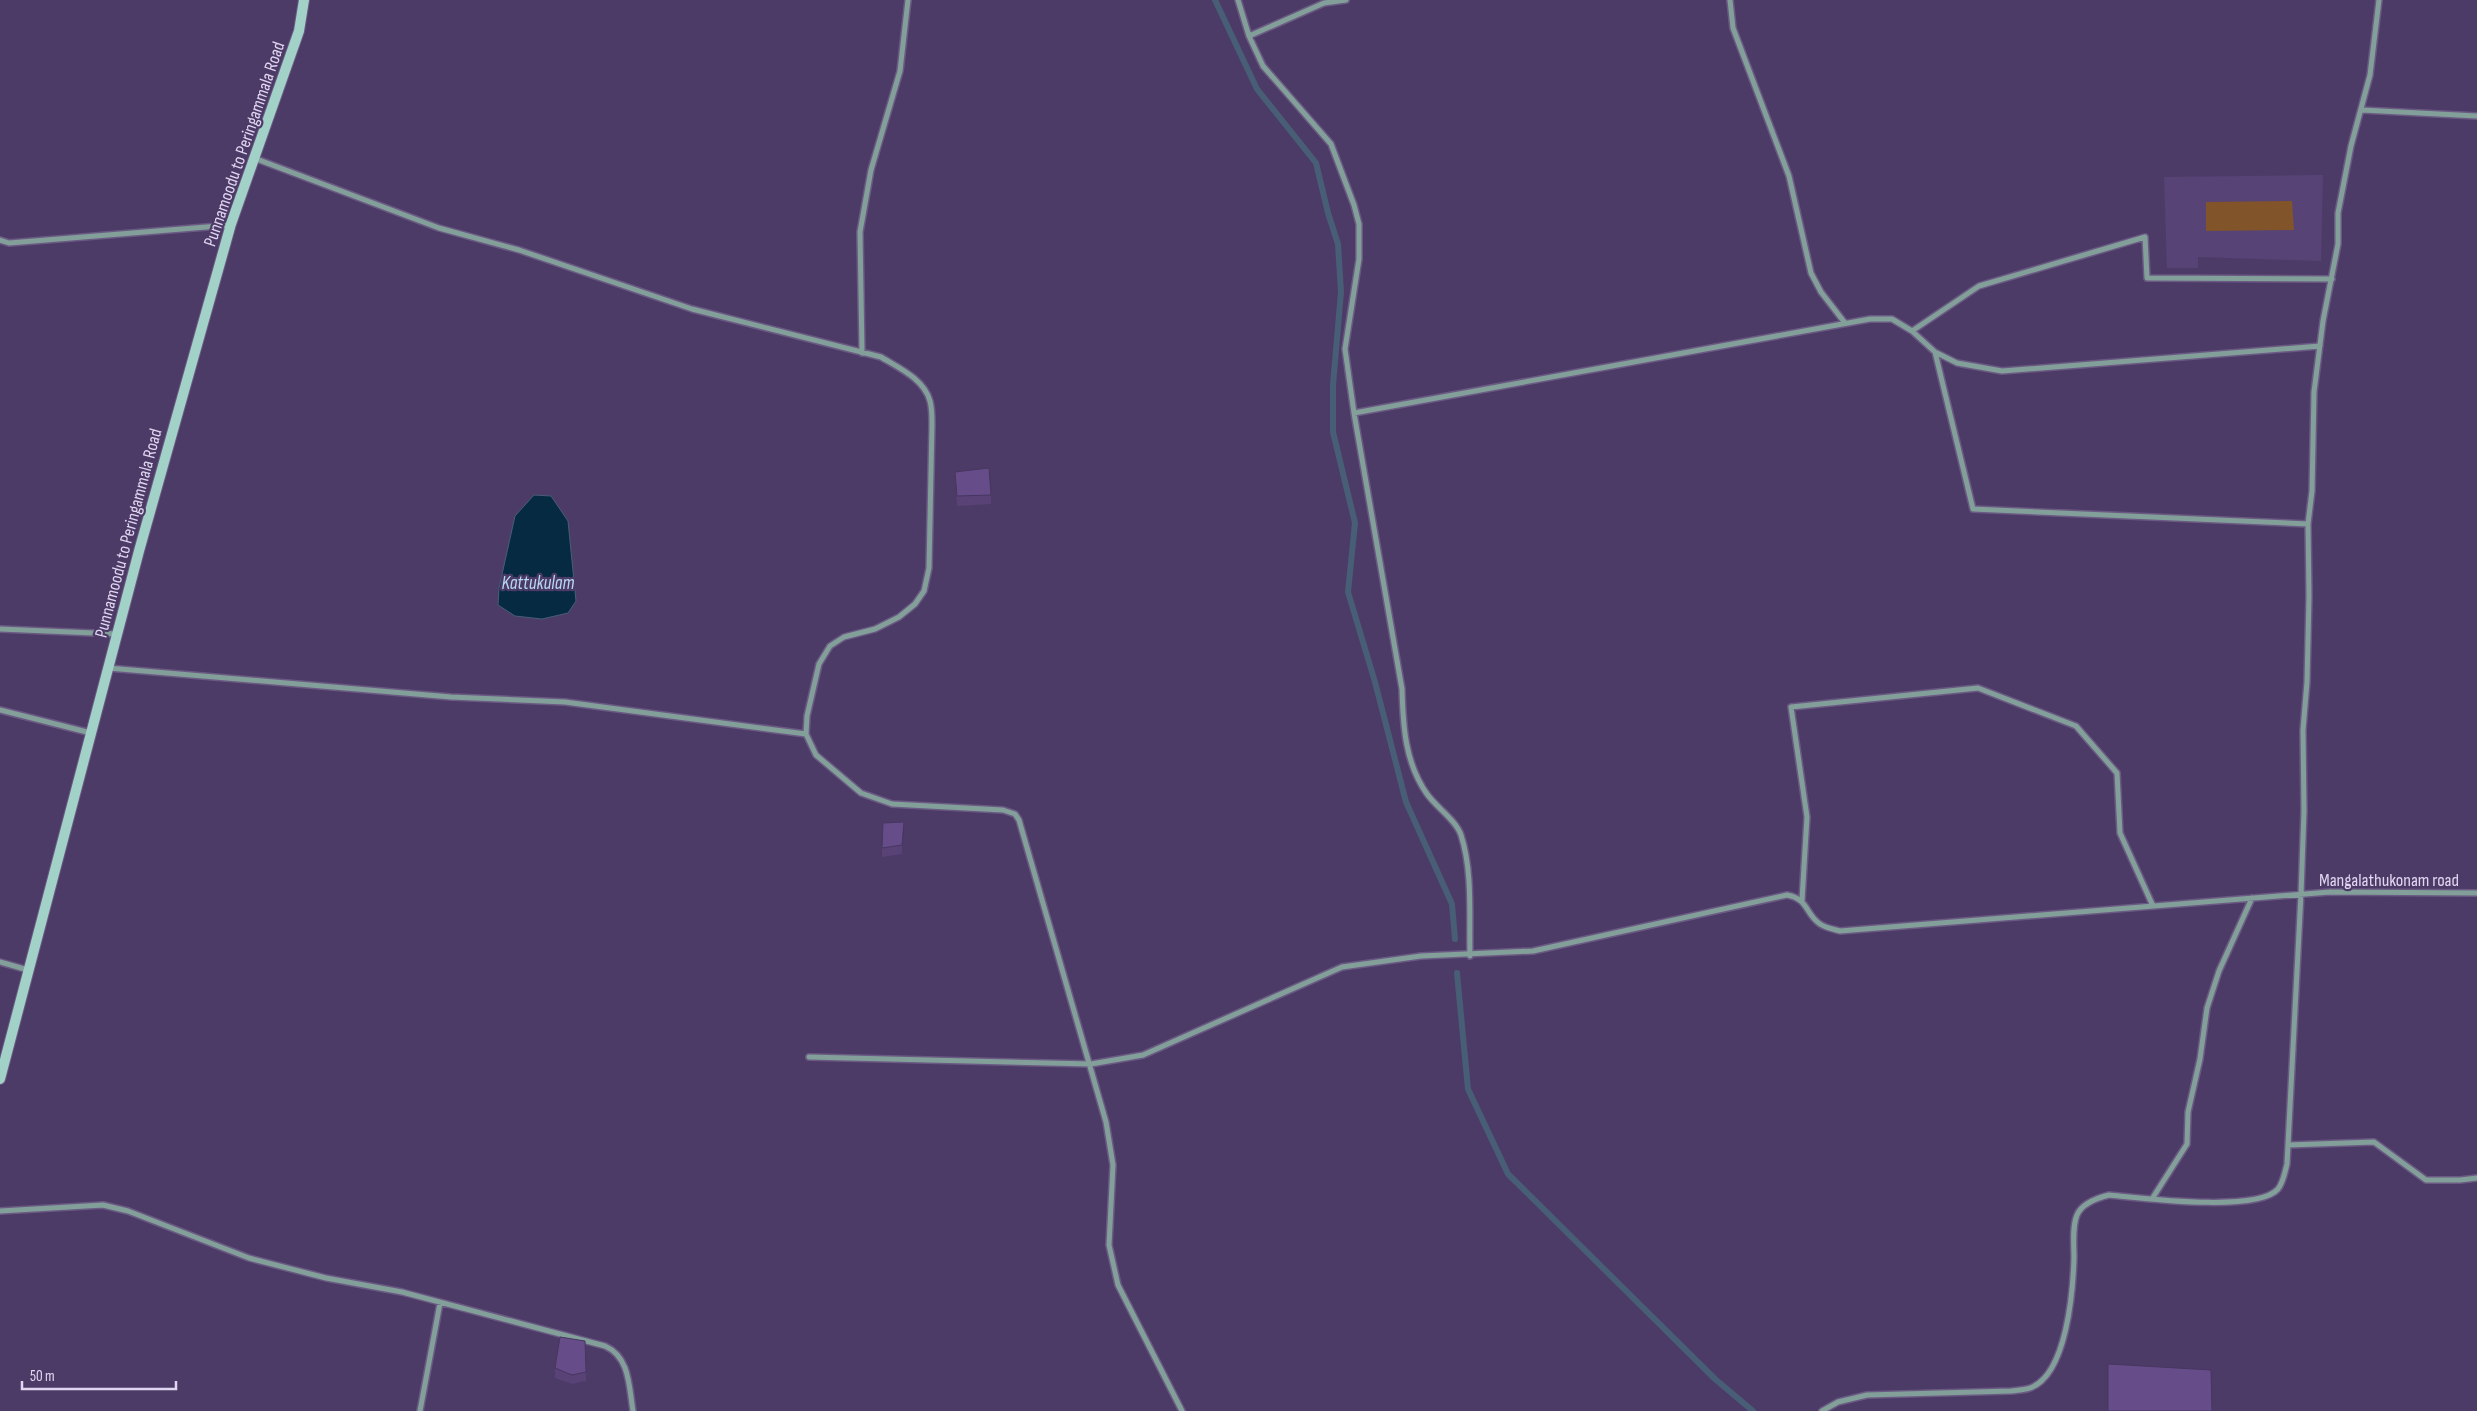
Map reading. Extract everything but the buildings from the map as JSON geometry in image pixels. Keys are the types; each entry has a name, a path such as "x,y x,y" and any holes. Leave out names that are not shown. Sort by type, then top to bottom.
{"main road":[{"name":"Punnamoodu to Peringammala Road","path":"0,1080 117,634 231,224 299,31 304,0"}],"street":[{"path":"862,353 860,232 871,170 900,71 908,0"},
{"path":"1238,0 1248,36 1263,66 1331,144 1354,205 1358,224 1358,259 1345,349 1354,413 1402,689 1403,727 1412,769 1427,795 1460,832 1466,860 1470,956"},
{"path":"1248,36 1324,4 1346,0"},
{"path":"1730,0 1734,28 1789,176 1811,273 1821,292 1845,323"},
{"path":"1822,1411 1838,1402 1867,1395 2011,1391 2032,1388 2044,1377 2062,1348 2073,1291 2078,1214 2096,1199 2109,1196 2213,1203 2268,1196 2278,1189 2285,1175 2301,894 2304,811 2303,730 2308,682 2308,524 2312,490 2314,392 2338,244 2338,213 2351,146 2370,75 2379,0"},
{"path":"2362,110 2477,116"},
{"path":"254,158 438,228 519,250 692,309 881,358 908,372 921,385 930,400 932,424 929,568 924,592 915,604 899,617 875,629 844,637 830,646 819,664 807,716 806,734 816,755 861,793 876,800 892,804 1003,810 1015,814 1019,820 1091,1064 1106,1122 1113,1166 1109,1245 1118,1284 1182,1411"},
{"path":"0,240 9,243 231,224"},
{"path":"1912,330 1979,286 2145,237 2148,278 2332,279"},
{"path":"1354,413 1870,319 1892,319 1912,330 1935,352 1957,363 2002,371 2320,346"},
{"path":"1935,352 1973,509 2308,524"},
{"path":"0,629 117,634"},
{"path":"108,668 452,696 564,702 806,734"},
{"path":"809,1057 1091,1064 1143,1055 1342,967 1421,956 1470,956 1533,951 1788,895 1802,900 1806,817 1790,707 1978,688 2076,726 2117,773 2120,833 2153,906"},
{"path":"0,710 91,733"},
{"name":"Mangalathukonam road","path":"1802,900 1813,918 1820,924 1840,931 2301,894 2375,892 2477,893"},
{"path":"2152,1199 2187,1144 2188,1112 2200,1059 2207,1008 2220,971 2252,898"},
{"path":"0,962 28,970"},
{"path":"2288,1145 2374,1142 2426,1180 2477,1178"},
{"path":"0,1211 103,1205 128,1211 249,1258 440,1303 605,1346 616,1351 625,1363 633,1411"},
{"path":"420,1411 440,1303"}],"shaded area":[{"path":"2323,175 2321,261 2198,257 2198,268 2167,268 2164,177"},
{"path":"2292,201 2294,230 2206,231 2206,202"}],"water":[{"name":"Kattukulam","path":"534,495 551,496 568,521 576,601 568,613 542,619 515,616 498,605 499,588 515,516"}],"waterway":[{"path":"1215,0 1257,89 1316,163 1328,213 1338,244 1341,292 1333,385 1333,432 1355,523 1348,592 1375,682 1406,802 1452,904 1455,939"},
{"path":"1457,973 1468,1089 1508,1174 1715,1379 1753,1411"}]}
